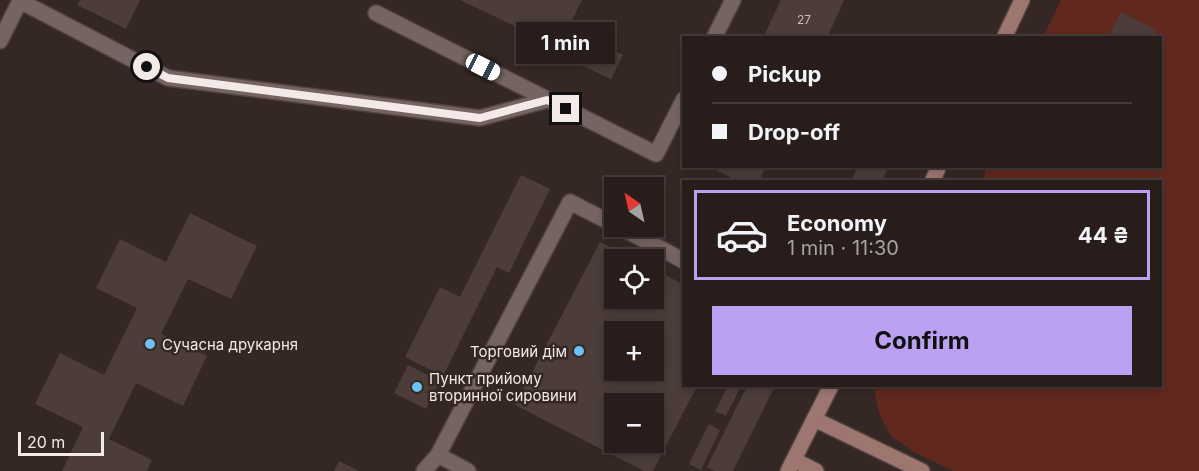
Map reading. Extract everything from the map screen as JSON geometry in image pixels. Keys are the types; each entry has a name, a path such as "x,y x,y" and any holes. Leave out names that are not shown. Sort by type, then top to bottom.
{"street":[{"path":"1005,36 1022,0"},
{"path":"816,471 791,465 830,387"},
{"path":"814,418 922,471"}],"lane":[{"path":"715,36 733,0"},
{"path":"0,41 21,1 168,78 480,118 547,100"},
{"path":"376,13 656,154 682,103"},
{"path":"424,471 438,455 570,202 604,219"},
{"path":"638,237 682,260"},
{"path":"438,455 468,471"}],"shaded area":[{"path":"1061,0 1199,0 1199,471 953,471 914,452 891,436 880,416 875,396 876,387 1162,387 1162,180 985,180 985,168 1162,168 1162,36 1043,36"}],"building":[{"path":"80,0 140,0 126,29 77,5"},
{"path":"460,0 582,0 559,47"},
{"path":"781,0 844,0 828,36 764,36"},
{"path":"1121,12 1156,30 1153,36 1109,36"},
{"path":"595,42 623,55 611,79 583,66"},
{"path":"712,168 765,168 760,180 736,180"},
{"path":"857,168 888,168 882,180 852,180"},
{"path":"521,175 550,189 509,273 497,267 443,376 405,357 440,287 460,297"},
{"name":"Сучасна друкарня","path":"190,213 257,246 231,299 188,279 161,334 207,356 183,406 136,383 109,439 152,460 147,471 62,471 83,427 35,404 60,353 104,375 137,308 96,288 120,239 166,262"},
{"name":"Торговий дім","path":"600,242 614,249 604,249 604,309 664,309 664,274 682,284 682,387 696,387 664,450 664,393 604,393 604,451 515,405"},
{"name":"Пункт прийому вторинної сировини","path":"408,365 440,381 426,409 394,393"},
{"path":"727,387 740,387 726,416 715,411"},
{"path":"747,387 775,387 733,471 714,471 707,467"},
{"path":"709,424 720,430 701,470 689,464"},
{"name":"Торговий дім","path":"609,453 662,453 653,471 644,471"},
{"path":"339,461 359,471 334,471"}],"place":[{"name":"Сучасна друкарня","path":"150,344"},
{"name":"Торговий дім","path":"579,351"},
{"name":"Пункт прийому вторинної сировини","path":"417,387"}],"route":[{"path":"147,67 168,78 480,118 547,100 566,109"}]}
